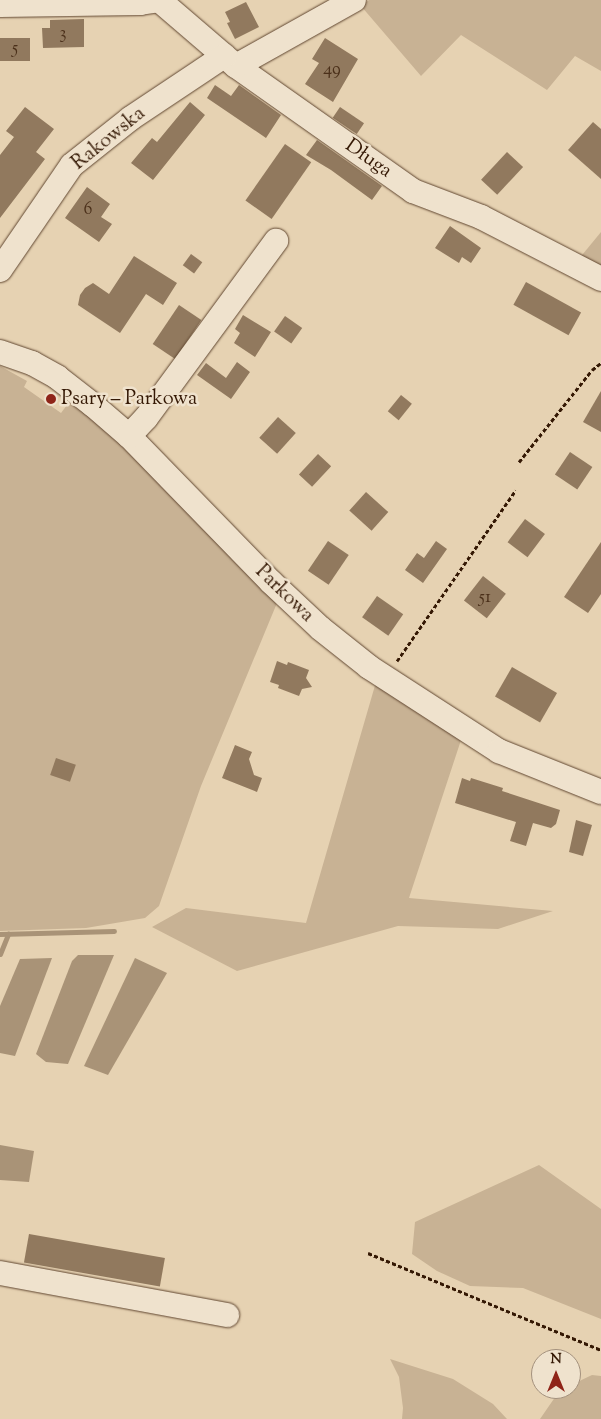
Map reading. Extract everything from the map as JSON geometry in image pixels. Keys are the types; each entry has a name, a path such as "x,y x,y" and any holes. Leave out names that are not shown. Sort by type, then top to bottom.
{"street":[{"name":"Długa","path":"159,0 230,61 413,190 481,217 601,280"},
{"path":"0,5 140,4 159,0"},
{"name":"Rakowska","path":"0,270 72,165 131,118 230,61 354,0"},
{"path":"129,436 146,418 276,241"},
{"name":"Parkowa","path":"0,352 32,363 57,377 129,436 271,582 320,628 386,678 499,751 601,792"},
{"path":"0,1274 227,1315"}],"path":[{"path":"519,462 583,380 601,363"},
{"path":"386,678 516,490"},
{"path":"368,1253 601,1350"}],"shaded area":[{"path":"369,0 601,0 601,71 575,56 547,90 461,35 421,76 361,6"},
{"path":"601,232 601,272 578,260"},
{"path":"0,366 27,381 24,387 61,413 67,405 77,405 137,460 277,603 201,786 159,906 145,918 86,928 0,931"},
{"path":"376,682 462,737 409,898 553,911 498,929 398,926 237,971 152,927 186,908 306,923"},
{"path":"78,955 114,955 68,1064 46,1062 36,1054 72,961"},
{"path":"52,958 15,1056 0,1053 0,1006 20,959"},
{"path":"135,958 167,973 108,1075 84,1066"},
{"path":"0,1145 34,1151 29,1182 0,1180"},
{"path":"539,1165 601,1209 601,1319 523,1288 470,1286 437,1271 412,1254 415,1222"},
{"path":"390,1359 453,1379 493,1404 507,1419 402,1419 403,1408 399,1377"},
{"path":"592,1375 601,1376 601,1419 540,1419 554,1399 581,1399 581,1380"}],"building":[{"path":"246,2 259,27 235,39 227,23 230,22 225,12"},
{"path":"84,19 84,47 43,48 42,28 50,28 50,20"},
{"path":"0,38 30,38 30,61 0,61"},
{"path":"325,38 358,59 333,102 305,84 319,63 312,59"},
{"path":"215,85 231,96 239,85 281,115 266,138 207,98"},
{"path":"190,102 205,115 153,180 131,163 152,138 157,142"},
{"path":"25,107 54,129 36,152 45,159 0,218 0,155 14,137 6,131"},
{"path":"340,107 364,123 357,134 333,118"},
{"path":"593,122 601,129 601,179 568,150"},
{"path":"317,140 382,186 372,200 331,170 306,155"},
{"path":"285,144 311,162 272,219 245,201"},
{"path":"507,152 523,167 497,195 481,180"},
{"path":"87,187 110,204 101,217 112,224 99,242 65,218"},
{"path":"450,226 481,248 471,263 462,257 459,263 435,248"},
{"path":"191,254 202,262 194,274 183,265"},
{"path":"134,256 177,283 163,305 146,294 120,333 78,305 80,295 85,288 93,283 109,294"},
{"path":"526,282 581,313 568,335 513,305"},
{"path":"179,305 201,320 175,359 153,344"},
{"path":"243,315 271,332 255,357 234,343 240,333 235,329"},
{"path":"285,316 302,328 291,344 274,332"},
{"path":"237,362 250,372 231,399 197,375 206,363 226,378"},
{"path":"601,391 601,432 583,422"},
{"path":"401,395 412,404 399,420 388,411"},
{"path":"278,417 296,433 277,454 259,438"},
{"path":"570,452 592,467 577,489 555,474"},
{"path":"318,454 331,466 312,487 299,474"},
{"path":"366,492 388,512 372,531 349,511"},
{"path":"525,519 545,534 528,557 508,542"},
{"path":"328,541 349,555 329,585 308,571"},
{"path":"436,541 447,549 423,583 405,570 417,553 424,558"},
{"path":"601,542 601,594 588,613 564,597"},
{"path":"483,576 506,594 487,618 464,600"},
{"path":"377,596 403,614 388,636 362,617"},
{"path":"277,661 287,665 288,662 309,670 306,678 312,687 302,689 299,696 278,688 279,685 270,682"},
{"path":"512,667 557,693 540,722 495,696"},
{"path":"235,745 252,752 249,759 254,775 262,778 257,792 222,778"},
{"path":"56,758 76,765 70,782 50,775"},
{"path":"462,778 470,781 471,778 503,788 502,791 560,810 556,824 551,828 533,823 526,846 510,841 516,822 455,803"},
{"path":"576,820 592,825 583,856 569,852"},
{"path":"29,1234 165,1258 160,1287 24,1263"}],"waterway":[{"path":"0,934 114,931"},
{"path":"0,954 8,934"}],"place":[{"name":"Psary – Parkowa","path":"51,399"}]}
